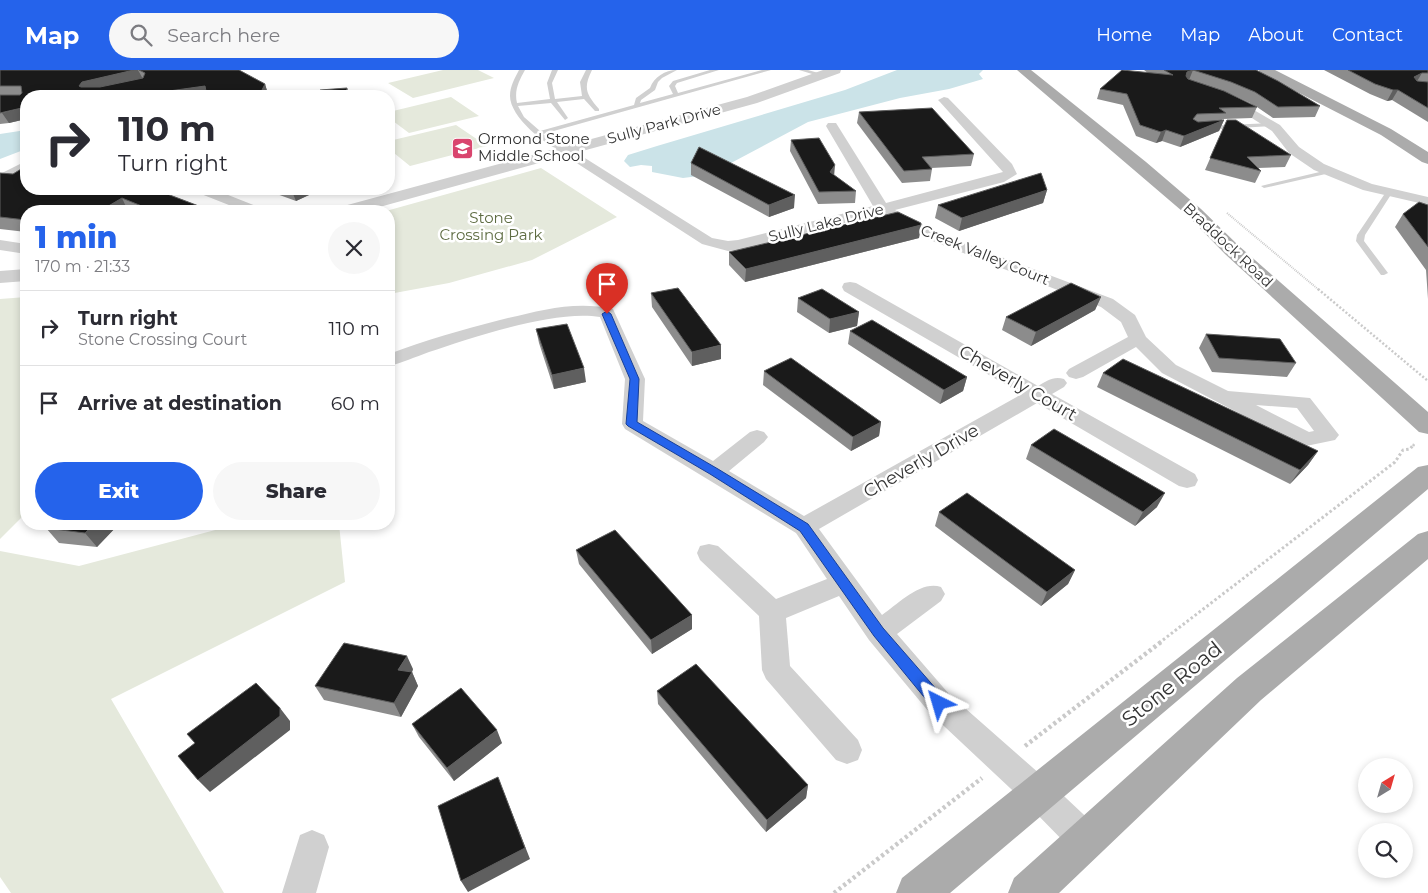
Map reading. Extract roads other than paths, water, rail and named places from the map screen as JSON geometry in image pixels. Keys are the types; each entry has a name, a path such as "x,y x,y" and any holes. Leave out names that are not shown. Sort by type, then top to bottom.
{"main road":[{"name":"Braddock Road","path":"1023,70 1140,165 1195,213 1232,250 1428,426"},
{"path":"1265,70 1386,132 1428,159"},
{"path":"1288,70 1403,126"},
{"name":"Stone Road","path":"917,893 1428,474"},
{"path":"1029,893 1249,689 1420,554"}],"street":[{"name":"Sully Park Drive","path":"368,205 752,100 829,73"},
{"path":"1219,95 1272,125 1294,150 1328,172 1388,193 1428,201"},
{"name":"Sully Lake Drive","path":"564,151 707,241 728,246 882,209 999,179 1010,174 1007,167 944,100"},
{"path":"832,126 882,209"},
{"path":"0,180 20,168"},
{"path":"216,195 241,205"},
{"name":"Creek Valley Court","path":"882,209 935,237 1107,303 1129,320 1138,339 1169,369 1222,397"},
{"path":"0,245 20,248"},
{"path":"0,277 20,275"},
{"name":"Cheverly Court","path":"850,286 1187,480"},
{"path":"395,358 440,341 545,314 566,310 591,309 607,314 634,379 632,424 804,527 879,632 939,703 1038,793 1087,841"},
{"path":"1076,374 1138,339"},
{"name":"Cheverly Drive","path":"804,527 1057,383"},
{"path":"714,472 757,437"},
{"path":"709,554 772,612 776,670 847,750"},
{"path":"772,612 845,583"},
{"path":"879,632 932,594"},
{"path":"299,893 312,847"}],"lane":[{"path":"522,70 513,84 511,98 514,105 521,117 564,151"},
{"path":"555,70 549,84 552,100 565,118"},
{"path":"589,70 583,82 585,97 597,110"},
{"path":"637,106 638,99 653,89 660,77 674,70"},
{"path":"677,95 673,91 672,86 675,82 716,70"},
{"path":"538,132 764,70"},
{"path":"802,70 829,73"},
{"path":"514,105 585,97"},
{"path":"1193,129 1272,125"},
{"path":"1264,186 1328,172"},
{"path":"1384,274 1360,241 1361,235 1388,193"}],"water":[{"path":"897,70 983,70 979,74 983,79 949,89 900,98 808,122 731,163 699,176 683,178 652,172 652,166 630,167 624,161 628,155 845,90"},
{"path":"20,131 20,151 0,159 0,134"}],"place":[{"name":"Ormond Stone Middle School","path":"462,148"}],"park label":[{"name":"Stone Crossing Park","path":"491,226"}]}
